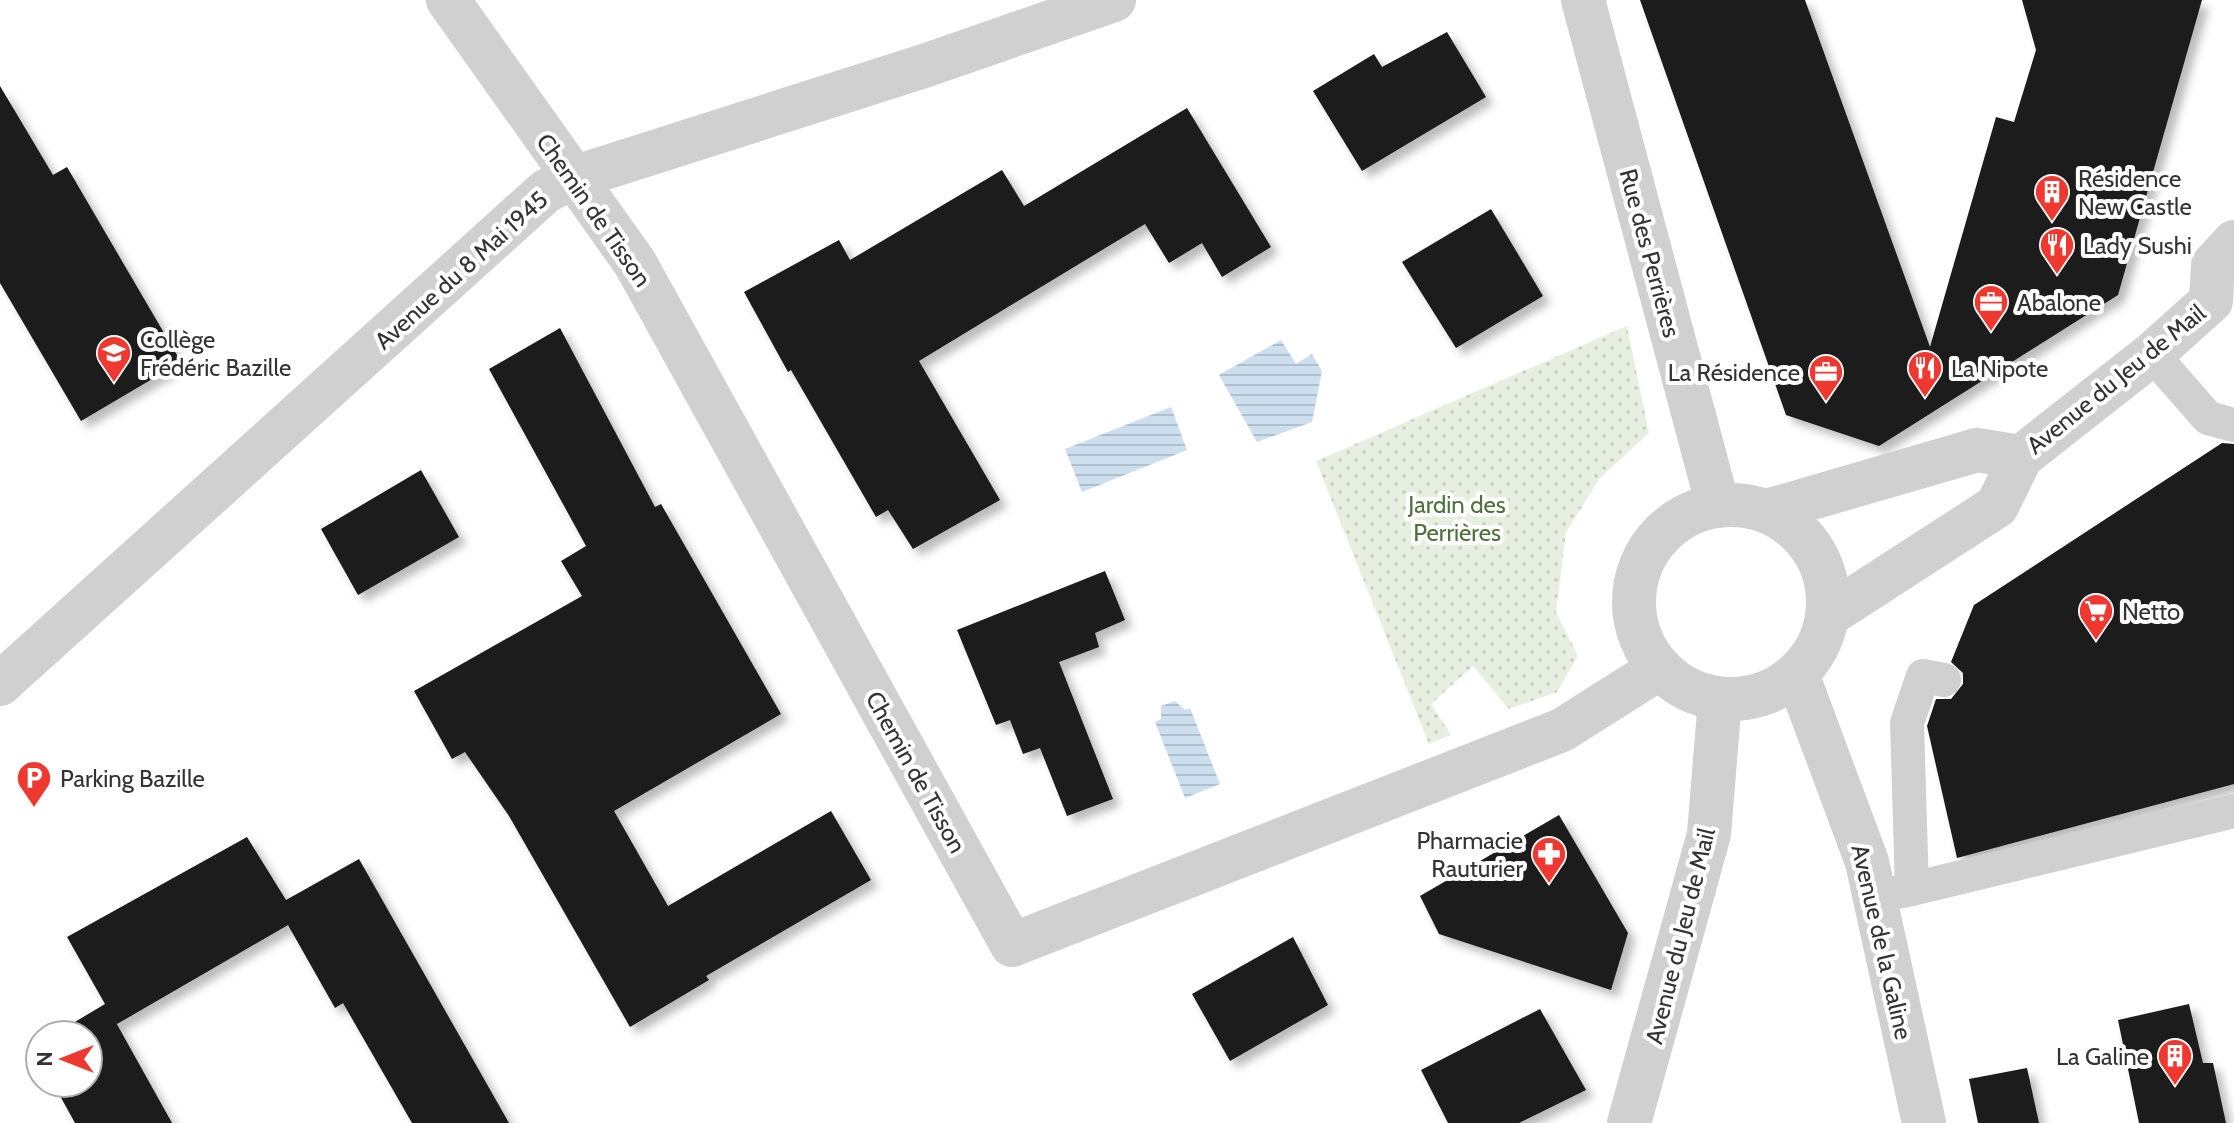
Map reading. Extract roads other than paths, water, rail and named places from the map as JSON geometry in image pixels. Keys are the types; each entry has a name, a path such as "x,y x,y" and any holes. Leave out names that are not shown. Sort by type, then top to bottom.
{"street":[{"name":"Chemin de Tisson","path":"448,0 635,263 1012,945 1562,730 1660,668"},
{"name":"Avenue du 8 Mai 1945","path":"0,684 546,191 573,178 924,66 1065,7 1114,0"},
{"name":"Rue des Perrières","path":"1583,0 1718,506"},
{"name":"Avenue du Jeu de Mail","path":"1827,616 1997,506 2021,457 2152,354 2222,306 2213,265 2234,242"},
{"name":"Avenue du Jeu de Mail","path":"1767,511 1977,450 2021,457"},
{"name":"Avenue du Jeu de Mail","path":"1742,505 1767,511 1794,527 1815,552 1826,583 1827,616 1818,647 1797,674 1761,694 1720,699 1697,693 1660,668 1643,643 1635,613 1636,583 1646,555 1664,531 1690,514 1718,506 1742,505"},
{"name":"Avenue de la Galine","path":"1797,674 1867,862 1893,894 1924,1123"},
{"name":"Avenue du Jeu de Mail","path":"1629,1123 1709,834 1720,699"}],"lane":[{"path":"2152,354 2208,418 2234,425"},
{"path":"1944,680 1923,676 1907,723 1893,894 2234,811"}],"water":[{"path":"1281,340 1296,364 1312,354 1322,371 1312,422 1257,442 1219,375"},
{"path":"1171,407 1187,450 1082,492 1065,449"},
{"path":"1175,701 1185,710 1190,708 1220,784 1185,798 1155,722 1161,719 1161,706"}],"place":[{"name":"Résidence New Castle","path":"2052,223"},
{"name":"Lady Sushi","path":"2057,276"},
{"name":"Abalone","path":"1991,333"},
{"name":"Collège Frédéric Bazille","path":"114,384"},
{"name":"La Nipote","path":"1925,399"},
{"name":"La Résidence","path":"1826,403"},
{"name":"Netto","path":"2096,642"},
{"name":"Parking Bazille","path":"34,809"},
{"name":"Pharmacie Rauturier","path":"1549,885"},
{"name":"La Galine","path":"2175,1087"}],"park label":[{"name":"Jardin des Perrières","path":"1457,518"}]}
